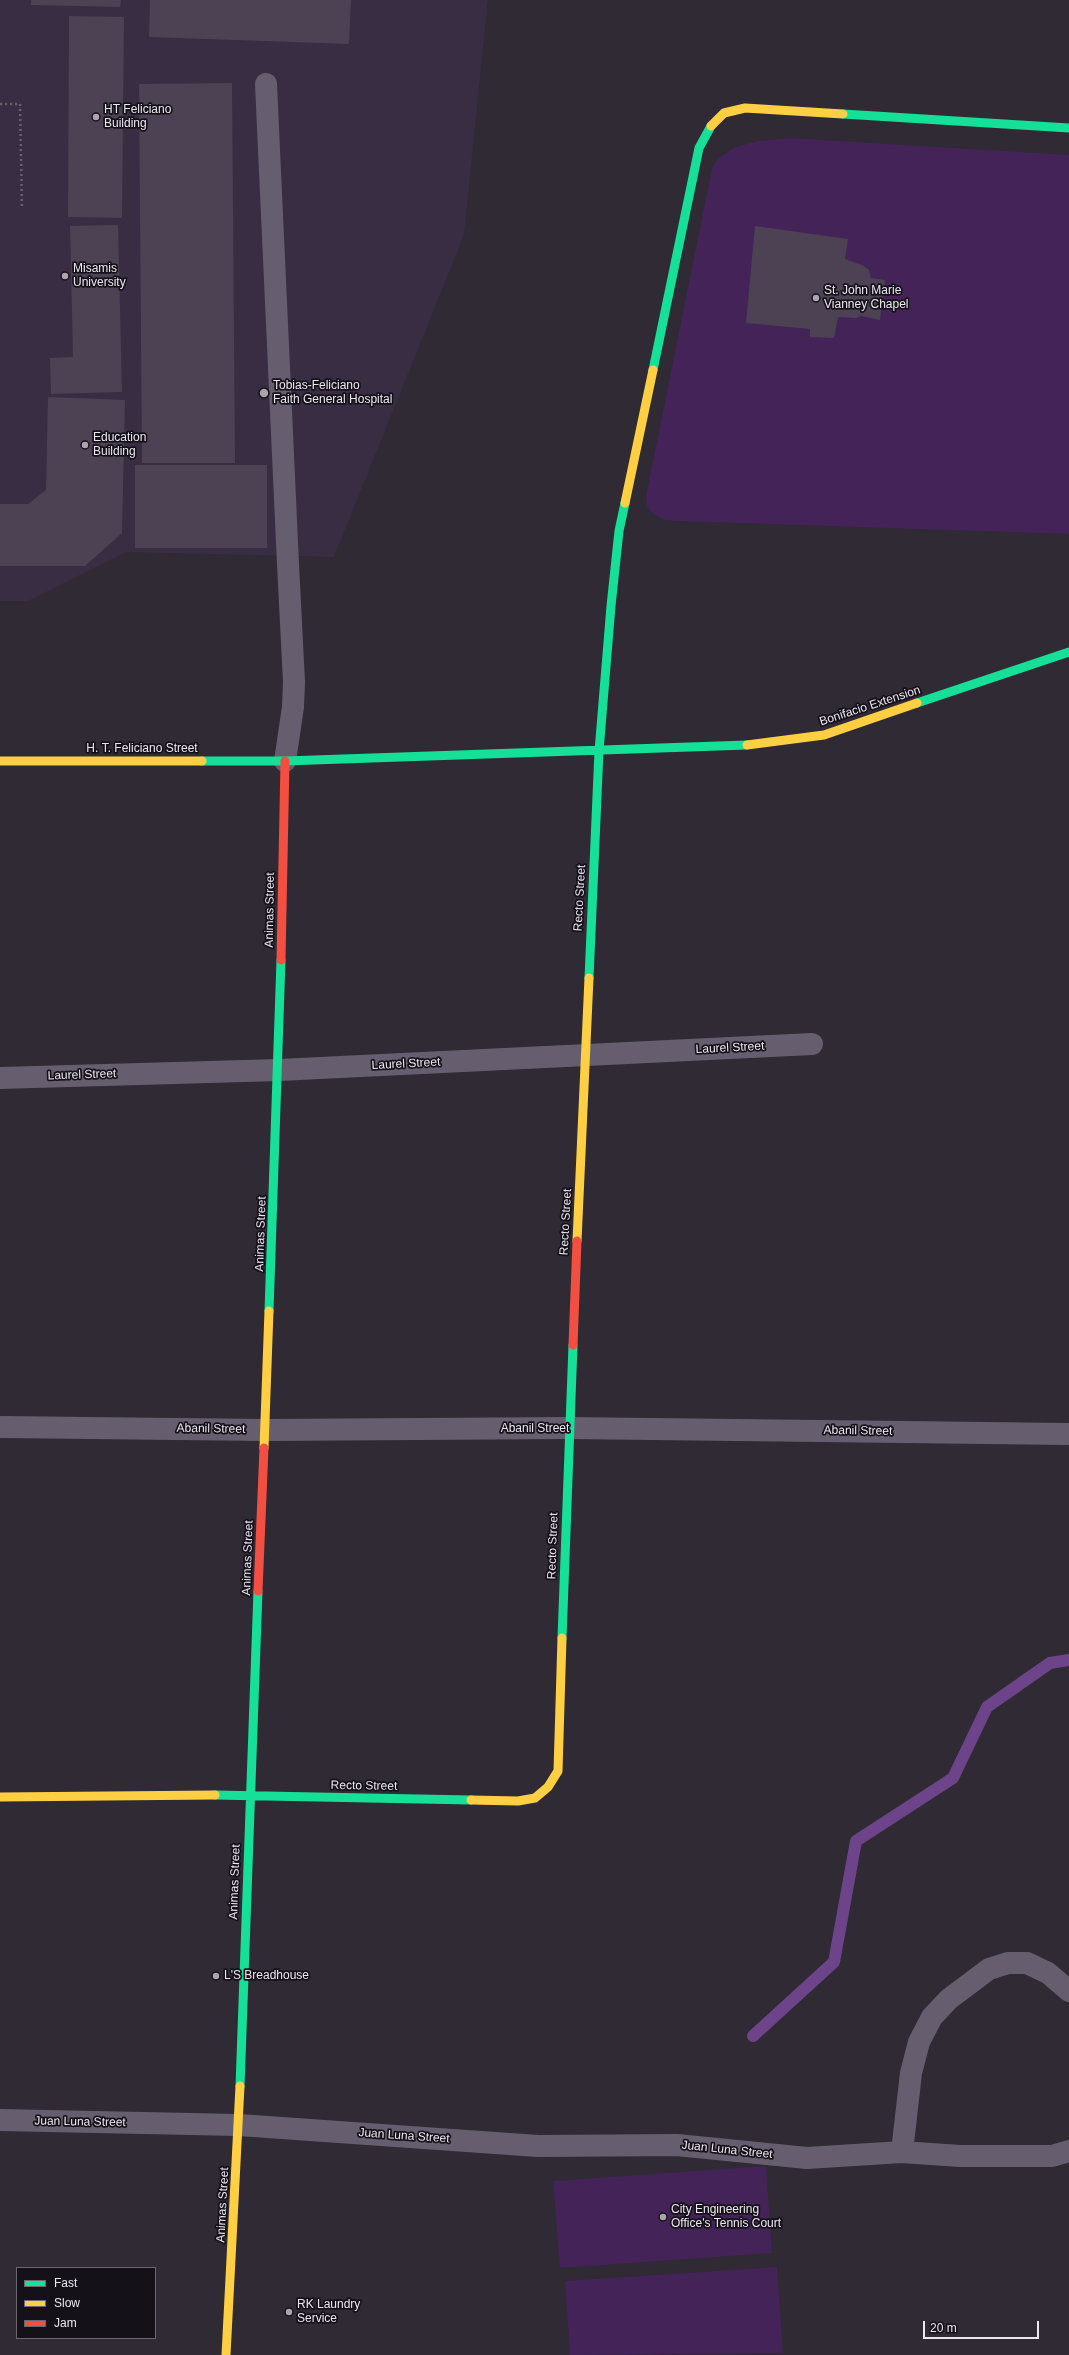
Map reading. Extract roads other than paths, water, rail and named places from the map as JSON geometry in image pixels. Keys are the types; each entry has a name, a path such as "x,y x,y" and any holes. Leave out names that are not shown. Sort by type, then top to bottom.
{"street":[{"path":"266,84 294,682 293,707 285,761"},
{"name":"Recto Street","path":"0,1797 250,1795 518,1801 534,1798 548,1787 558,1771 569,1428 599,752 619,531 699,148 709,128 724,113 745,108 1069,128"},
{"name":"Bonifacio Extension","path":"285,761 599,752 757,745 824,735 1069,652"},
{"name":"H. T. Feliciano Street","path":"0,761 285,761"},
{"name":"Animas Street","path":"226,2355 239,2124 250,1795 280,1070 285,761"},
{"name":"Laurel Street","path":"0,1078 280,1070 812,1044"},
{"name":"Abanil Street","path":"0,1427 265,1430 569,1428 1069,1434"},
{"path":"902,2152 911,2073 919,2042 932,2017 949,1999 989,1969 1008,1963 1027,1963 1048,1973 1069,1991"},
{"name":"Juan Luna Street","path":"0,2120 239,2124 538,2146 677,2145 807,2158 902,2152 960,2156 1052,2156 1069,2151"}],"waterway":[{"path":"753,2036 834,1962 856,1841 953,1778 987,1707 1050,1663 1069,1660"}],"place":[{"name":"HT Feliciano Building","path":"96,117"},
{"name":"Misamis University","path":"65,276"},
{"name":"St. John Marie Vianney Chapel","path":"816,298"},
{"name":"Tobias-Feliciano Faith General Hospital","path":"264,393"},
{"name":"Education Building","path":"85,445"},
{"name":"L'S Breadhouse","path":"216,1976"},
{"name":"City Engineering Office's Tennis Court","path":"663,2217"},
{"name":"RK Laundry Service","path":"289,2312"}]}
